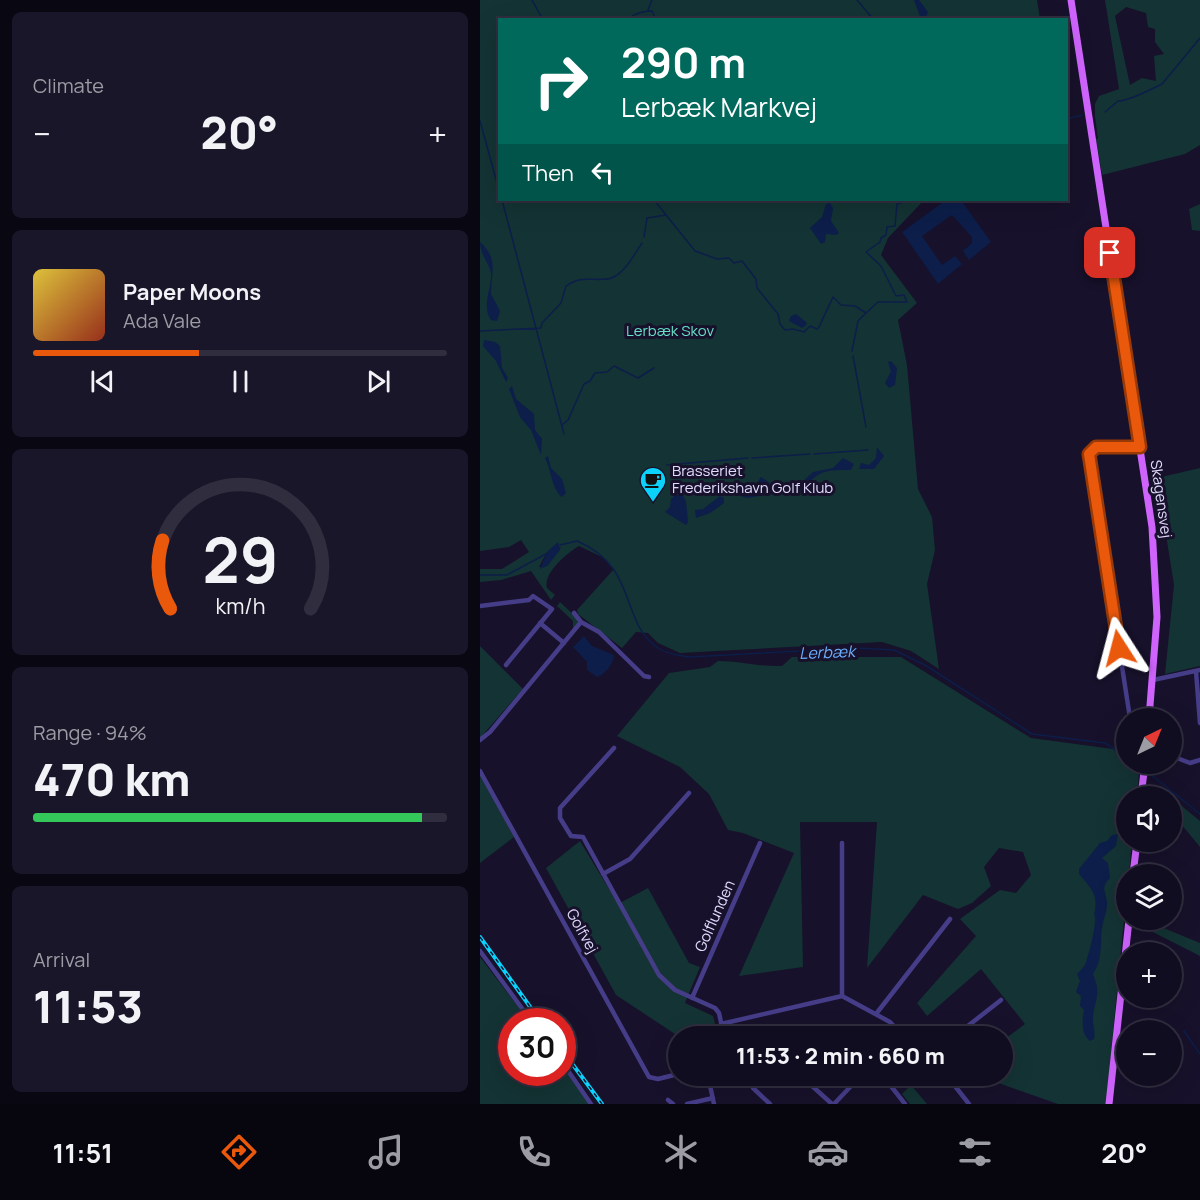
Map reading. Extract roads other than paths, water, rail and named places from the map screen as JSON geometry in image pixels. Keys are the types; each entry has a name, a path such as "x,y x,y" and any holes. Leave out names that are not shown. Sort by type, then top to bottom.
{"main road":[{"name":"Skagensvej","path":"1071,0 1140,447 1155,560 1157,617 1150,708"},
{"path":"1109,1104 1127,930"}],"street":[{"path":"1128,708 1089,454 1096,447 1140,447"},
{"path":"480,606 511,603 537,596 552,609 506,665"},
{"path":"574,613 581,622 599,632 644,676 649,676"},
{"path":"480,740 490,732 581,622"},
{"path":"540,623 564,643"},
{"path":"1153,680 1198,670 1200,723"},
{"path":"614,748 559,812 571,836 583,837 659,975 675,990 715,1008 721,1024 842,996 894,1026"},
{"path":"1182,760 1190,763 1200,760"},
{"name":"Golfvej","path":"480,771 649,1077 658,1079 668,1076"},
{"path":"603,874 630,859 689,793"},
{"name":"Golflunden","path":"692,998 760,843"},
{"path":"842,843 842,996"},
{"path":"876,1014 950,919"},
{"path":"480,951 522,1008"},
{"path":"968,1026 1001,1000"},
{"path":"576,1082 591,1104"},
{"path":"710,1086 714,1104"},
{"path":"753,1086 770,1104"},
{"path":"812,1086 833,1104 851,1086"},
{"path":"955,1086 969,1104"},
{"path":"892,1087 905,1104"},
{"path":"687,1104 713,1098"},
{"path":"668,1100 673,1104"}],"water":[{"path":"914,0 919,0 928,12 925,18 921,18"},
{"path":"945,201 962,201 991,242 969,260 963,251 972,243 972,237 952,215 922,236 942,265 955,256 962,264 938,284 902,232"},
{"path":"830,203 833,208 831,221 839,233 826,234 825,242 821,244 810,228 822,217 826,204"},
{"path":"480,242 492,260 491,294 500,311 497,321 491,320 488,315 487,300 491,274"},
{"path":"796,314 807,323 802,328 789,321 791,316"},
{"path":"484,340 495,342 500,346 502,368 508,378 506,382 496,361 483,346"},
{"path":"891,361 897,368 895,385 889,388 885,383 891,371 888,362"},
{"path":"512,386 516,399 534,414 535,430 542,439 541,455 531,430 520,417 509,389"},
{"path":"877,447 884,456 874,469 859,469 861,463 869,465 876,458"},
{"path":"548,456 551,468 562,479 566,493 562,497 554,484 545,458"},
{"path":"843,458 854,464 851,470 822,473 799,490 796,488 813,472 833,468"},
{"path":"761,477 776,487 790,487 792,491 747,498 731,493 735,484 754,487"},
{"path":"680,491 686,501 688,522 686,525 665,512 670,507 671,499"},
{"path":"720,496 724,498 724,503 710,513 696,518 695,510 703,509"},
{"path":"558,542 560,550 547,566 540,569 547,552"},
{"path":"584,636 592,646 614,655 608,668 597,677 587,670 587,662 573,647"},
{"path":"1116,834 1116,846 1102,858 1108,863 1110,878 1104,888 1107,907 1102,928 1100,958 1093,974 1097,995 1093,1016 1094,1039 1090,1041 1084,1031 1084,1010 1080,1006 1081,996 1076,992 1080,981 1077,974 1085,964 1093,937 1095,897 1079,874 1079,869 1100,843 1107,841 1112,835"}],"waterway":[{"path":"532,0 542,18"},
{"path":"648,10 652,0"},
{"path":"857,0 872,18"},
{"path":"629,18 638,13 652,11 655,18"},
{"path":"1105,112 1118,101 1134,97 1162,84 1200,38"},
{"path":"1068,118 1082,115"},
{"path":"480,121 498,187"},
{"path":"502,201 564,434"},
{"path":"655,201 695,251 717,259 729,258 734,263 742,261 756,279 757,288 778,314 780,324 785,330 793,329 804,332 810,326 817,329 819,327 833,297 841,305 855,306 866,313 878,302 907,302 904,295 896,296 881,266 866,252 886,235 887,227 895,226 897,204 908,201"},
{"path":"644,237 647,218 666,215"},
{"path":"480,331 541,328 542,323 561,303 566,286 582,279 613,277 627,265 642,243"},
{"path":"852,351 858,321 865,314"},
{"path":"853,356 866,427"},
{"path":"562,425 568,420 584,384 590,381 595,373 607,372 614,366 638,378 654,368"},
{"path":"814,454 868,450"},
{"path":"752,458 810,454"},
{"path":"667,465 748,458"},
{"name":"Lerbæk","path":"560,545 577,541 597,552 610,565 620,579 638,624 646,637 666,652 689,657 857,648 894,650 925,665 1032,734 1105,743 1116,750"},
{"name":"Lerbæk","path":"480,575 507,575 546,554"},
{"name":"Lerbæk","path":"1150,774 1200,814"},
{"path":"1184,1031 1200,1054"}],"railway":[{"path":"480,937 531,1008"},
{"path":"576,1069 602,1104"}],"place":[{"name":"Brasseriet Frederikshavn Golf Klub","path":"653,503"}],"park label":[{"name":"Lerbæk Skov","path":"670,331"}]}
